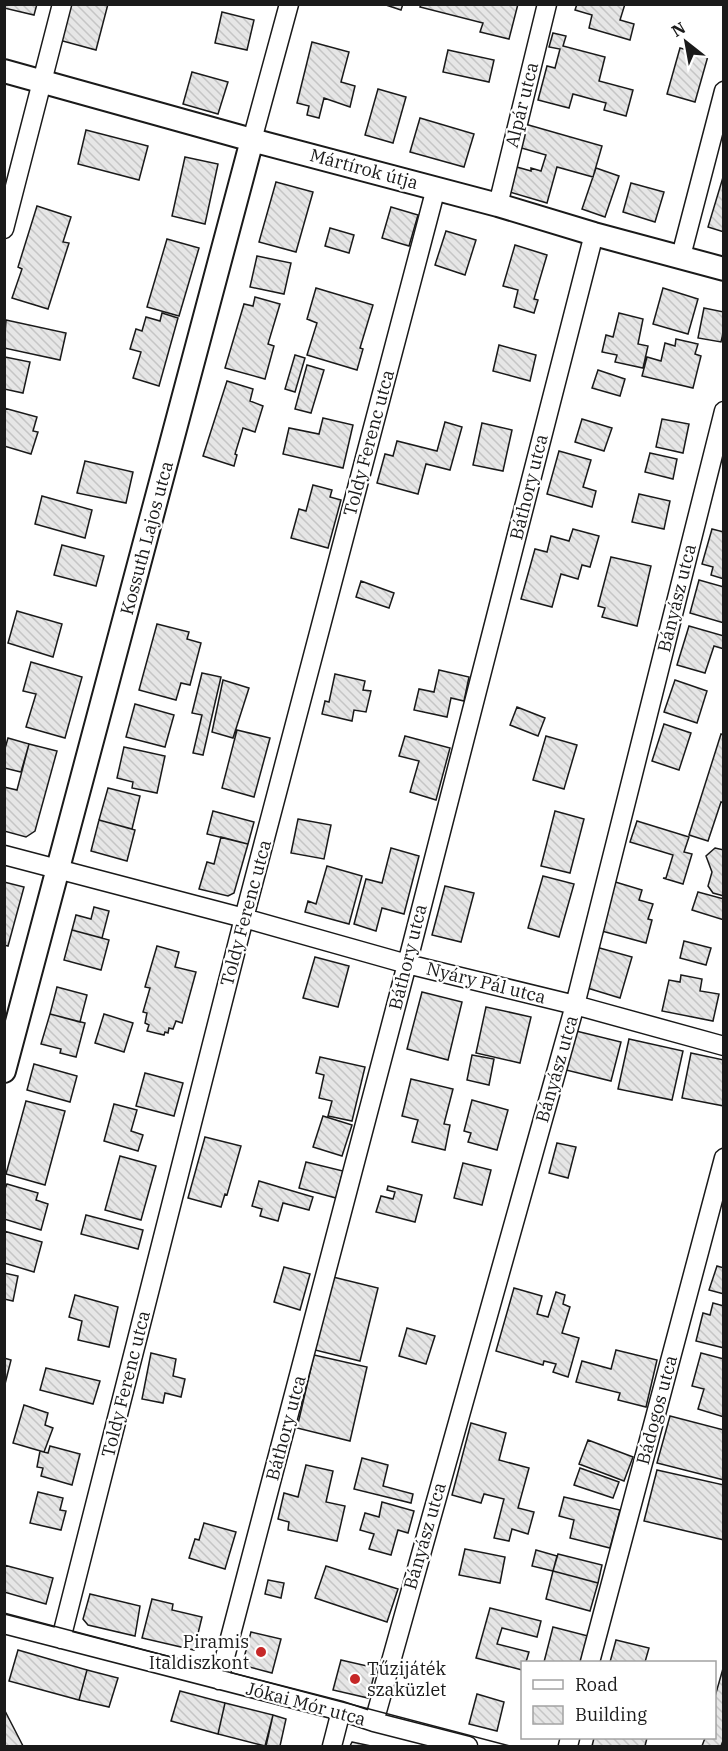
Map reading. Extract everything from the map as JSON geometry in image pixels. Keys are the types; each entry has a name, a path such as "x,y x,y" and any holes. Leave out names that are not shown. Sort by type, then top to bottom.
{"street":[{"path":"4,229 63,4"},
{"name":"Kossuth Lajos utca","path":"4,1071 289,4"},
{"name":"Alpár utca","path":"498,205 547,4"},
{"name":"Mártírok útja","path":"4,71 498,205 723,269"},
{"path":"681,256 723,91"},
{"name":"Toldy Ferenc utca","path":"61,1639 244,918 436,188"},
{"name":"Báthory utca","path":"219,1680 407,964 594,234"},
{"name":"Bányász utca","path":"374,1722 575,1005 723,411"},
{"name":"Nyáry Pál utca","path":"4,855 244,918 407,964 575,1005 723,1046"},
{"name":"Bádogos utca","path":"590,1661 723,1158"},
{"name":"Jókai Mór utca","path":"4,1624 468,1746"},
{"path":"332,1746 341,1711"}],"building":[{"path":"4,4 37,4 34,15 4,8"},
{"path":"69,4 108,4 96,50 59,40"},
{"path":"383,4 403,4 401,10"},
{"path":"421,4 518,4 509,39 480,32 483,23 420,7"},
{"path":"577,4 625,4 620,20 634,24 630,40 589,28 592,15 575,10"},
{"path":"222,12 254,20 247,50 215,43"},
{"path":"553,33 566,36 563,46 605,57 599,81 633,90 626,116 604,110 606,103 573,94 569,108 538,100 547,66 555,68 560,49 549,47"},
{"path":"312,42 349,52 341,82 355,86 350,107 324,98 319,118 307,115 309,106 297,103"},
{"path":"680,48 708,56 695,102 667,94"},
{"path":"448,50 494,60 489,82 443,72"},
{"path":"192,72 228,82 218,114 183,104"},
{"path":"378,89 406,97 393,143 365,135"},
{"path":"420,118 474,134 464,167 410,152"},
{"path":"525,124 602,146 593,177 557,167 547,203 506,191 513,166 541,171 546,155 518,147"},
{"path":"86,130 148,146 139,180 78,164"},
{"path":"185,157 218,164 205,224 172,216"},
{"path":"596,168 619,176 605,217 582,209"},
{"path":"724,174 724,232 708,227"},
{"path":"276,182 313,192 296,252 259,242"},
{"path":"631,183 664,192 655,222 623,212"},
{"path":"37,206 71,217 63,242 69,243 48,309 12,298 22,269 18,267"},
{"path":"391,207 418,215 409,246 382,238"},
{"path":"330,228 354,235 349,253 325,246"},
{"path":"446,231 476,240 465,275 435,265"},
{"path":"167,239 199,248 179,316 147,307"},
{"path":"515,245 547,255 534,299 538,300 534,313 514,307 518,290 503,286"},
{"path":"257,256 291,263 284,294 250,287"},
{"path":"316,288 373,305 360,348 363,349 357,370 307,355 317,323 307,319"},
{"path":"663,288 698,299 688,334 653,324"},
{"path":"255,297 280,304 268,344 274,346 265,379 225,368 244,304 253,306"},
{"path":"704,308 724,312 721,342 698,338"},
{"path":"162,313 178,318 159,386 133,378 141,352 130,349 136,329 142,331 146,317 160,321"},
{"path":"619,313 643,319 638,344 648,346 643,368 615,362 617,355 602,352 606,335 613,337"},
{"path":"6,320 66,333 60,360 4,348"},
{"path":"676,339 698,344 695,354 701,356 693,388 642,376 647,357 661,361 665,343 675,346"},
{"path":"499,345 536,355 530,381 493,371"},
{"path":"295,355 305,358 295,392 285,389"},
{"path":"5,357 30,362 23,393 4,389"},
{"path":"307,365 324,370 311,413 295,409"},
{"path":"598,370 625,379 620,396 592,388"},
{"path":"227,381 253,389 250,401 263,406 255,432 243,428 234,466 203,456"},
{"path":"4,408 37,417 33,431 38,432 31,454 4,446"},
{"path":"323,418 353,425 343,468 283,454 289,428 319,434"},
{"path":"582,419 612,428 604,451 575,442"},
{"path":"662,419 689,424 683,453 656,447"},
{"path":"445,422 462,427 450,470 426,464 418,494 377,483 385,454 393,456 397,441 437,451"},
{"path":"482,423 512,430 503,471 473,465"},
{"path":"559,451 591,460 583,487 596,491 592,507 547,494"},
{"path":"650,453 677,459 673,479 645,472"},
{"path":"85,461 133,472 126,503 77,493"},
{"path":"313,485 332,490 330,497 341,500 328,548 291,538 299,509 306,511"},
{"path":"639,494 670,501 664,529 632,522"},
{"path":"42,496 92,510 85,538 35,524"},
{"path":"573,529 599,536 590,567 582,565 578,579 561,574 552,607 521,599 535,549 547,552 551,536 569,541"},
{"path":"712,529 724,532 724,579 711,575 713,567 702,564"},
{"path":"62,545 104,556 96,586 54,575"},
{"path":"611,557 651,566 637,626 602,617 605,608 598,606"},
{"path":"699,580 724,587 724,623 690,613"},
{"path":"361,581 394,593 389,608 356,597"},
{"path":"17,611 62,624 53,657 8,643"},
{"path":"157,624 189,632 187,639 201,643 190,685 181,683 176,700 139,690"},
{"path":"689,626 724,636 724,649 714,646 705,673 677,665"},
{"path":"31,662 82,677 65,738 26,727 36,694 23,691"},
{"path":"439,670 469,677 464,701 451,698 447,717 414,710 419,689 434,692"},
{"path":"202,673 221,677 203,755 193,753 202,715 192,713"},
{"path":"335,674 365,681 363,690 371,691 366,712 354,710 352,721 322,714 325,701 329,702"},
{"path":"223,680 249,688 233,738 212,732"},
{"path":"675,680 707,691 697,723 664,712"},
{"path":"135,704 174,715 165,747 126,737"},
{"path":"517,707 545,718 538,736 510,725"},
{"path":"664,724 691,733 679,770 652,761"},
{"path":"237,730 270,738 254,797 222,788"},
{"path":"721,734 724,735 724,803 721,802 708,841 689,835"},
{"path":"405,736 450,748 436,800 410,792 419,761 399,756"},
{"path":"546,736 577,745 564,789 533,780"},
{"path":"8,738 29,744 21,772 4,768 4,752"},
{"path":"29,744 57,751 35,831 26,837 4,831 4,787 17,790"},
{"path":"124,747 165,756 157,793 132,788 133,782 117,778"},
{"path":"108,788 140,796 132,829 99,820"},
{"path":"213,811 254,822 248,844 207,834"},
{"path":"555,811 584,819 570,873 541,866"},
{"path":"298,819 331,825 324,859 291,853"},
{"path":"99,820 135,830 127,861 91,851"},
{"path":"637,821 689,837 684,852 692,854 683,884 663,878 666,878 673,855 630,842"},
{"path":"221,837 248,844 234,893 228,896 199,889 207,862 214,864"},
{"path":"391,848 419,856 404,914 382,908 376,931 354,924 366,879 382,883"},
{"path":"715,848 724,850 724,896 713,893 708,886 712,872 706,856"},
{"path":"327,866 362,876 349,924 305,912 308,901 316,904"},
{"path":"543,876 574,884 559,937 528,928"},
{"path":"612,881 642,890 639,900 653,904 648,919 652,920 646,943 598,930"},
{"path":"4,882 24,887 8,946 4,945"},
{"path":"445,886 474,893 461,942 432,935"},
{"path":"698,892 724,899 724,920 692,910"},
{"path":"94,907 109,911 102,938 72,930 76,915 91,919"},
{"path":"72,930 109,940 101,970 64,960"},
{"path":"684,941 711,948 706,965 680,958"},
{"path":"157,946 179,952 175,967 196,972 182,1023 176,1021 173,1029 169,1028 168,1033 165,1032 164,1035 147,1031 149,1025 145,1023 147,1013 143,1012 150,988 145,987"},
{"path":"596,947 632,957 620,998 584,987"},
{"path":"315,957 349,966 338,1007 303,998"},
{"path":"681,975 702,979 700,991 719,994 713,1021 662,1011 669,980 680,982"},
{"path":"57,987 87,995 80,1022 50,1014"},
{"path":"422,992 462,1002 448,1060 407,1049"},
{"path":"486,1007 531,1017 520,1063 476,1053"},
{"path":"50,1014 85,1023 76,1057 60,1053 61,1049 41,1044"},
{"path":"104,1014 133,1023 124,1052 95,1043"},
{"path":"572,1030 621,1042 611,1081 562,1069"},
{"path":"629,1039 683,1051 672,1100 618,1089"},
{"path":"691,1053 724,1060 724,1106 682,1098"},
{"path":"472,1055 494,1059 489,1085 467,1080"},
{"path":"320,1057 365,1067 352,1121 328,1116 332,1101 319,1098 324,1075 316,1073"},
{"path":"34,1064 77,1076 70,1102 27,1090"},
{"path":"145,1073 183,1083 174,1116 136,1106"},
{"path":"411,1079 453,1089 444,1124 450,1125 445,1150 412,1142 418,1120 402,1116"},
{"path":"472,1100 508,1110 497,1150 468,1142 471,1133 464,1131"},
{"path":"26,1101 65,1111 45,1185 6,1174"},
{"path":"114,1104 137,1110 131,1131 143,1135 138,1151 104,1141"},
{"path":"323,1116 352,1125 342,1156 313,1147"},
{"path":"205,1137 241,1146 227,1195 225,1194 221,1207 188,1198"},
{"path":"557,1143 576,1147 568,1178 549,1173"},
{"path":"120,1156 156,1166 141,1220 105,1210"},
{"path":"306,1162 343,1171 336,1198 299,1188"},
{"path":"463,1163 491,1170 482,1205 454,1198"},
{"path":"259,1181 313,1197 309,1210 283,1203 278,1221 260,1216 262,1209 252,1206"},
{"path":"7,1184 38,1193 36,1200 48,1204 41,1230 4,1219 4,1191"},
{"path":"388,1186 422,1195 415,1222 376,1212 381,1196 393,1199 395,1192 387,1190"},
{"path":"86,1215 143,1230 138,1249 81,1234"},
{"path":"4,1231 42,1242 34,1272 4,1263"},
{"path":"717,1266 724,1268 724,1294 709,1290"},
{"path":"284,1267 310,1274 300,1310 274,1302"},
{"path":"4,1273 18,1276 13,1301 4,1299"},
{"path":"333,1277 378,1288 360,1361 315,1350"},
{"path":"514,1288 542,1296 537,1314 548,1317 556,1292 565,1295 563,1304 570,1307 562,1333 579,1338 568,1377 553,1372 556,1364 544,1361 543,1365 496,1351"},
{"path":"75,1295 118,1307 109,1347 78,1340 82,1321 69,1317"},
{"path":"713,1303 724,1306 724,1348 696,1341 703,1313 710,1315"},
{"path":"407,1328 435,1336 426,1364 399,1356"},
{"path":"616,1350 657,1360 646,1407 618,1400 620,1393 576,1382 582,1361 611,1369"},
{"path":"151,1353 176,1359 173,1376 185,1379 181,1397 165,1393 163,1403 142,1399"},
{"path":"701,1353 724,1359 724,1417 698,1409 704,1389 692,1386"},
{"path":"314,1355 367,1367 350,1441 297,1428"},
{"path":"4,1358 11,1360 4,1388"},
{"path":"46,1368 100,1381 93,1404 40,1390"},
{"path":"24,1405 48,1413 45,1425 53,1428 44,1452 13,1443"},
{"path":"670,1416 724,1430 724,1480 657,1463"},
{"path":"471,1423 506,1433 499,1460 529,1468 518,1508 534,1512 528,1534 512,1529 509,1541 494,1538 504,1499 484,1494 481,1503 452,1495"},
{"path":"588,1440 633,1457 624,1481 579,1464"},
{"path":"50,1446 80,1454 72,1485 41,1476 43,1468 37,1467 40,1451 48,1453"},
{"path":"362,1458 388,1465 383,1486 413,1494 411,1503 354,1489"},
{"path":"306,1465 333,1471 326,1502 345,1506 337,1541 288,1530 289,1522 278,1519 284,1493 298,1497"},
{"path":"580,1468 619,1482 613,1498 574,1485"},
{"path":"657,1470 724,1485 724,1540 644,1521"},
{"path":"38,1492 63,1498 60,1510 66,1511 61,1530 30,1523"},
{"path":"564,1497 620,1510 610,1548 570,1538 574,1520 559,1516"},
{"path":"382,1502 414,1511 408,1533 398,1530 391,1555 369,1549 374,1534 360,1530 365,1513 379,1517"},
{"path":"204,1523 236,1532 225,1569 189,1558 195,1539 199,1540"},
{"path":"465,1549 505,1557 500,1583 459,1575"},
{"path":"536,1550 557,1556 553,1571 532,1566"},
{"path":"558,1554 602,1565 598,1583 553,1571"},
{"path":"4,1565 53,1578 46,1604 4,1592"},
{"path":"326,1566 398,1589 387,1622 315,1598"},
{"path":"553,1571 598,1583 590,1611 546,1599"},
{"path":"268,1580 284,1583 281,1598 265,1594"},
{"path":"90,1594 140,1606 135,1636 88,1625 83,1619"},
{"path":"152,1599 173,1604 172,1610 202,1617 194,1650 142,1638"},
{"path":"490,1608 541,1621 537,1637 502,1628 497,1644 529,1652 526,1661 521,1661 521,1670 476,1658"},
{"path":"553,1627 588,1636 581,1661 544,1661"},
{"name":"Piramis Italdiszkont","path":"251,1632 281,1639 272,1673 242,1665"},
{"path":"616,1640 649,1648 645,1661 610,1661"},
{"path":"18,1650 87,1670 79,1700 9,1681"},
{"name":"Tűzijáték szaküzlet","path":"341,1660 376,1668 368,1698 333,1690"},
{"path":"724,1665 724,1738 721,1746 702,1746 705,1739 716,1739 716,1693"},
{"path":"87,1670 118,1678 109,1707 79,1700"},
{"path":"180,1691 225,1703 218,1734 171,1721"},
{"path":"477,1694 504,1702 497,1731 469,1724"},
{"path":"225,1703 273,1715 265,1746 218,1734"},
{"path":"4,1709 23,1746 4,1746"},
{"path":"273,1715 286,1719 280,1746 266,1746"},
{"path":"594,1739 647,1739 645,1746 592,1746"},
{"path":"352,1742 371,1746 350,1746"}],"tram line":[{"path":"4,1613 510,1746"}],"place":[{"name":"Piramis Italdiszkont","path":"261,1652"},
{"name":"Tűzijáték szaküzlet","path":"355,1679"}]}
